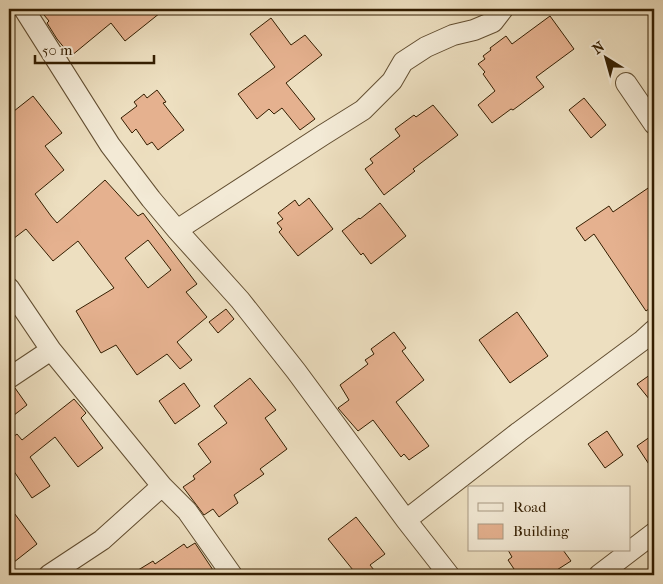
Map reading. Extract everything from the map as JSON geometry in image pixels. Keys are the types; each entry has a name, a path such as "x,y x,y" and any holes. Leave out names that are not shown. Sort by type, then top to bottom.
{"street":[{"path":"24,9 110,145 177,230 245,307 296,371 449,575"},
{"path":"177,230 363,110 392,81 403,62 426,47 453,35 474,30 493,22 503,9"},
{"path":"626,83 654,124"},
{"path":"9,288 51,350 162,486 187,511 232,575"},
{"path":"406,520 654,330"},
{"path":"9,378 51,350"},
{"path":"49,575 102,540 162,486"},
{"path":"630,551 654,533"},
{"path":"599,575 629,552"}],"building":[{"path":"39,9 165,9 125,41 111,23 71,56 57,39 47,23 49,21"},
{"path":"550,16 574,49 536,77 544,87 492,123 478,105 495,91 483,74 485,72 478,64 485,59 483,56 491,50 490,48 506,36 512,44"},
{"path":"271,18 291,45 305,35 322,55 286,83 315,119 300,130 282,108 274,114 269,109 257,119 238,94 275,67 250,34"},
{"path":"157,90 166,102 163,103 184,130 158,150 152,142 147,145 136,129 132,133 121,118 137,106 134,102 144,94 147,98"},
{"path":"33,96 62,133 45,146 64,170 35,194 57,223 105,180 138,216 143,213 197,284 186,292 207,317 177,342 192,360 180,369 167,354 137,375 116,345 101,353 76,311 114,288 78,241 53,261 26,229 9,242 9,115","holes":["148,240 171,270 148,288 125,258"]},
{"path":"584,98 606,125 591,138 569,110"},
{"path":"433,105 458,135 413,169 415,171 384,195 365,169 373,163 370,159 400,136 395,129 414,115 416,117"},
{"path":"654,184 654,305 646,311 594,234 585,241 576,228 609,206 613,212"},
{"path":"309,198 333,229 298,256 279,232 282,229 277,223 283,219 278,213 295,200 299,206"},
{"path":"380,203 406,236 371,264 363,253 361,255 342,231"},
{"path":"226,309 234,319 218,333 209,322"},
{"path":"517,312 548,356 510,383 479,340"},
{"path":"394,332 406,348 402,351 424,380 396,402 429,446 409,460 404,454 401,457 373,420 358,431 338,408 349,400 340,385 368,364 365,360 374,354 371,349"},
{"path":"654,372 654,405 637,384"},
{"path":"250,378 276,410 265,418 287,449 260,469 264,474 234,495 238,503 219,517 213,509 204,515 183,487 195,479 193,476 211,462 198,444 227,423 214,406"},
{"path":"184,383 200,406 175,424 159,401"},
{"path":"15,388 27,405 9,419 9,390"},
{"path":"74,399 86,413 81,418 103,448 78,467 55,437 30,457 50,486 32,498 9,464 9,440 17,434 22,440"},
{"path":"607,431 623,455 605,468 588,444"},
{"path":"654,434 654,472 637,446"},
{"path":"9,506 37,544 9,566"},
{"path":"356,517 385,554 370,565 378,575 357,575 328,539"},
{"path":"195,543 213,570 206,575 130,575 153,561 155,564 184,544 187,548"},
{"path":"509,552 564,552 571,561 549,575 518,575 508,560 512,557"}]}
